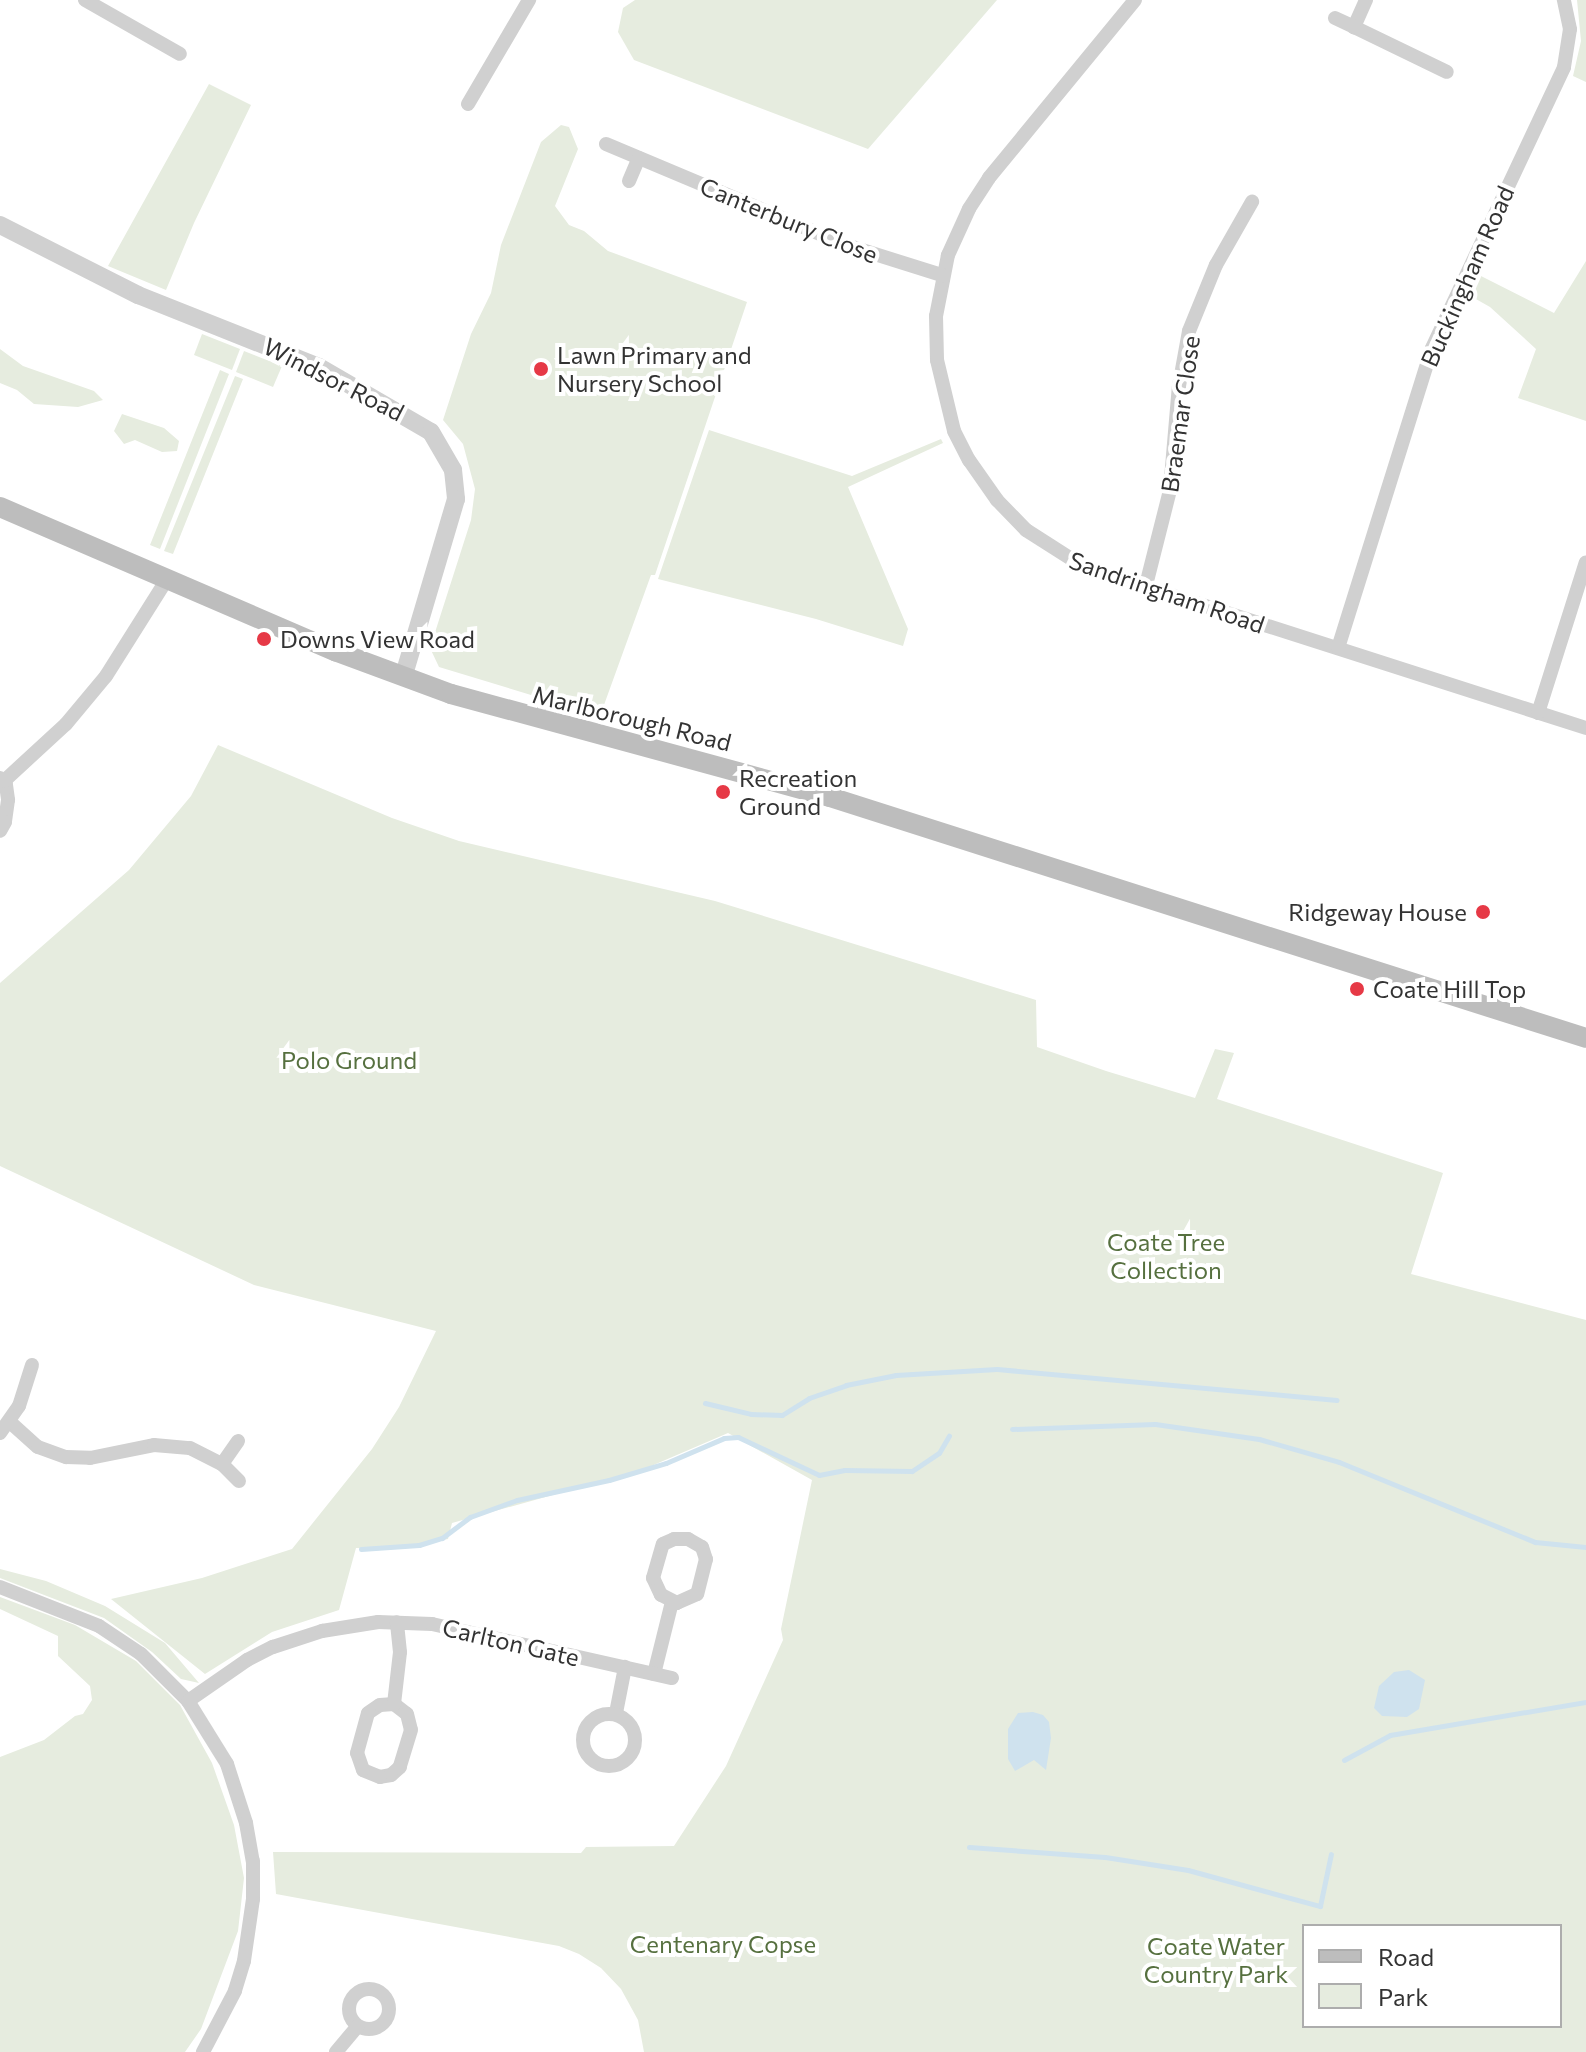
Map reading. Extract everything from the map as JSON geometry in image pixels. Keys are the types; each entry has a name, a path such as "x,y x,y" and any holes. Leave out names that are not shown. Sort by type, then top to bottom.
{"main road":[{"name":"Marlborough Road","path":"0,507 335,651 404,674 431,687 515,714 830,797 1586,1038"}],"street":[{"path":"85,0 180,54"},
{"path":"468,104 529,0"},
{"name":"Sandringham Road","path":"1135,0 982,187 957,232 942,275 935,333 939,377 954,431 977,474 1011,516 1051,549 1084,567 1586,728"},
{"path":"1354,27 1366,0"},
{"name":"Buckingham Road","path":"1338,648 1432,348 1566,61 1570,29 1564,0"},
{"path":"1335,18 1447,72"},
{"name":"Canterbury Close","path":"606,144 846,245 942,275"},
{"path":"629,181 639,158"},
{"name":"Braemar Close","path":"1145,589 1170,490 1179,386 1189,331 1216,265 1252,202"},
{"name":"Windsor Road","path":"0,225 138,295 311,363 378,398 431,432 453,470 456,499 404,674"},
{"path":"1538,713 1586,562"},
{"path":"0,831 7,810 2,779 66,724 106,676 167,579"},
{"path":"32,1365 27,1387 5,1428 38,1447 66,1457 90,1458 150,1446 173,1446 197,1451 222,1464 239,1481"},
{"path":"222,1464 238,1441"},
{"path":"674,1539 694,1541 702,1547 706,1559 699,1591 690,1600 672,1602 661,1595 654,1583 660,1548 674,1539"},
{"path":"0,1587 99,1626 141,1654 188,1701 227,1764 238,1793 253,1861 253,1899 244,1961 222,2020 203,2052"},
{"path":"654,1674 672,1602"},
{"path":"394,1704 400,1652 397,1622"},
{"name":"Carlton Gate","path":"188,1701 247,1660 294,1638 350,1625 397,1622 432,1624 672,1678"},
{"path":"616,1713 625,1667"},
{"path":"394,1704 407,1714 411,1730 400,1767 391,1775 380,1777 363,1770 357,1753 368,1713 380,1705 394,1704"},
{"path":"336,2052 358,2026"}],"green space":[{"path":"635,0 997,0 868,149 634,60 618,32 623,8"},
{"path":"1577,0 1586,0 1586,82 1573,76 1581,41"},
{"path":"209,84 251,105 194,223 166,290 108,266"},
{"path":"561,125 569,127 578,149 555,206 569,225 584,231 608,251 747,302 655,575 651,575 600,716 439,667 430,648 471,520 475,489 463,444 443,420 471,334 491,293 501,245 541,142"},
{"path":"1586,261 1586,421 1518,398 1536,349 1490,307 1467,294 1477,274 1554,313"},
{"path":"202,334 240,349 232,370 194,355"},
{"path":"0,349 23,366 94,391 103,400 78,407 34,404 17,390 0,383"},
{"path":"244,351 282,366 273,387 236,372"},
{"path":"220,370 229,374 160,549 150,545"},
{"path":"235,376 243,379 173,554 164,551"},
{"path":"122,414 164,428 179,441 177,451 162,452 135,440 124,444 114,431"},
{"path":"709,430 852,476 941,439 943,443 848,487 908,629 903,646 816,619 658,579"},
{"path":"218,745 392,818 459,841 715,901 1036,1000 1037,1047 1195,1098 1215,1049 1234,1053 1217,1099 1443,1173 1411,1274 1586,1320 1586,2052 644,2052 638,2020 621,1989 601,1968 579,1954 559,1946 276,1894 273,1852 581,1853 586,1847 674,1846 726,1766 783,1640 781,1629 812,1480 728,1433 642,1470 452,1523 448,1539 398,1549 356,1548 339,1610 272,1632 205,1674 111,1599 202,1578 292,1549 372,1449 399,1407 436,1331 254,1285 0,1166 0,983 129,870 191,796"},
{"path":"0,1569 46,1581 105,1606 165,1643 199,1683 181,1679 152,1652 104,1618 0,1578"},
{"path":"0,1597 75,1625 136,1661 180,1705 212,1763 234,1825 244,1878 238,1931 201,2029 185,2052 0,2052 0,1757 44,1740 75,1716 83,1714 92,1700 90,1686 58,1656 58,1636 0,1609"}],"water":[{"path":"1409,1670 1425,1680 1419,1709 1407,1717 1382,1716 1374,1708 1379,1686 1394,1672"},
{"path":"1018,1713 1043,1715 1049,1722 1051,1738 1046,1770 1034,1760 1015,1771 1008,1759 1008,1729"}],"waterway":[{"path":"705,1403 751,1414 782,1415 809,1398 846,1385 896,1375 997,1369 1337,1400"},
{"path":"1012,1429 1155,1424 1259,1439 1339,1462 1535,1542 1586,1547"},
{"path":"361,1549 419,1545 442,1538 470,1517 517,1500 609,1480 666,1463 724,1438 738,1437 819,1475 845,1470 912,1471 939,1453 949,1436"},
{"path":"1344,1760 1390,1735 1586,1702"},
{"path":"969,1847 1105,1857 1188,1870 1320,1906 1331,1854"}],"place":[{"name":"Lawn Primary and Nursery School","path":"541,369"},
{"name":"Downs View Road","path":"264,639"},
{"name":"Recreation Ground","path":"723,792"},
{"name":"Ridgeway House","path":"1483,912"},
{"name":"Coate Hill Top","path":"1357,989"}],"park label":[{"name":"Polo Ground","path":"349,1060"},
{"name":"Coate Tree Collection","path":"1166,1256"},
{"name":"Centenary Copse","path":"723,1944"},
{"name":"Coate Water Country Park","path":"1216,1960"}]}
